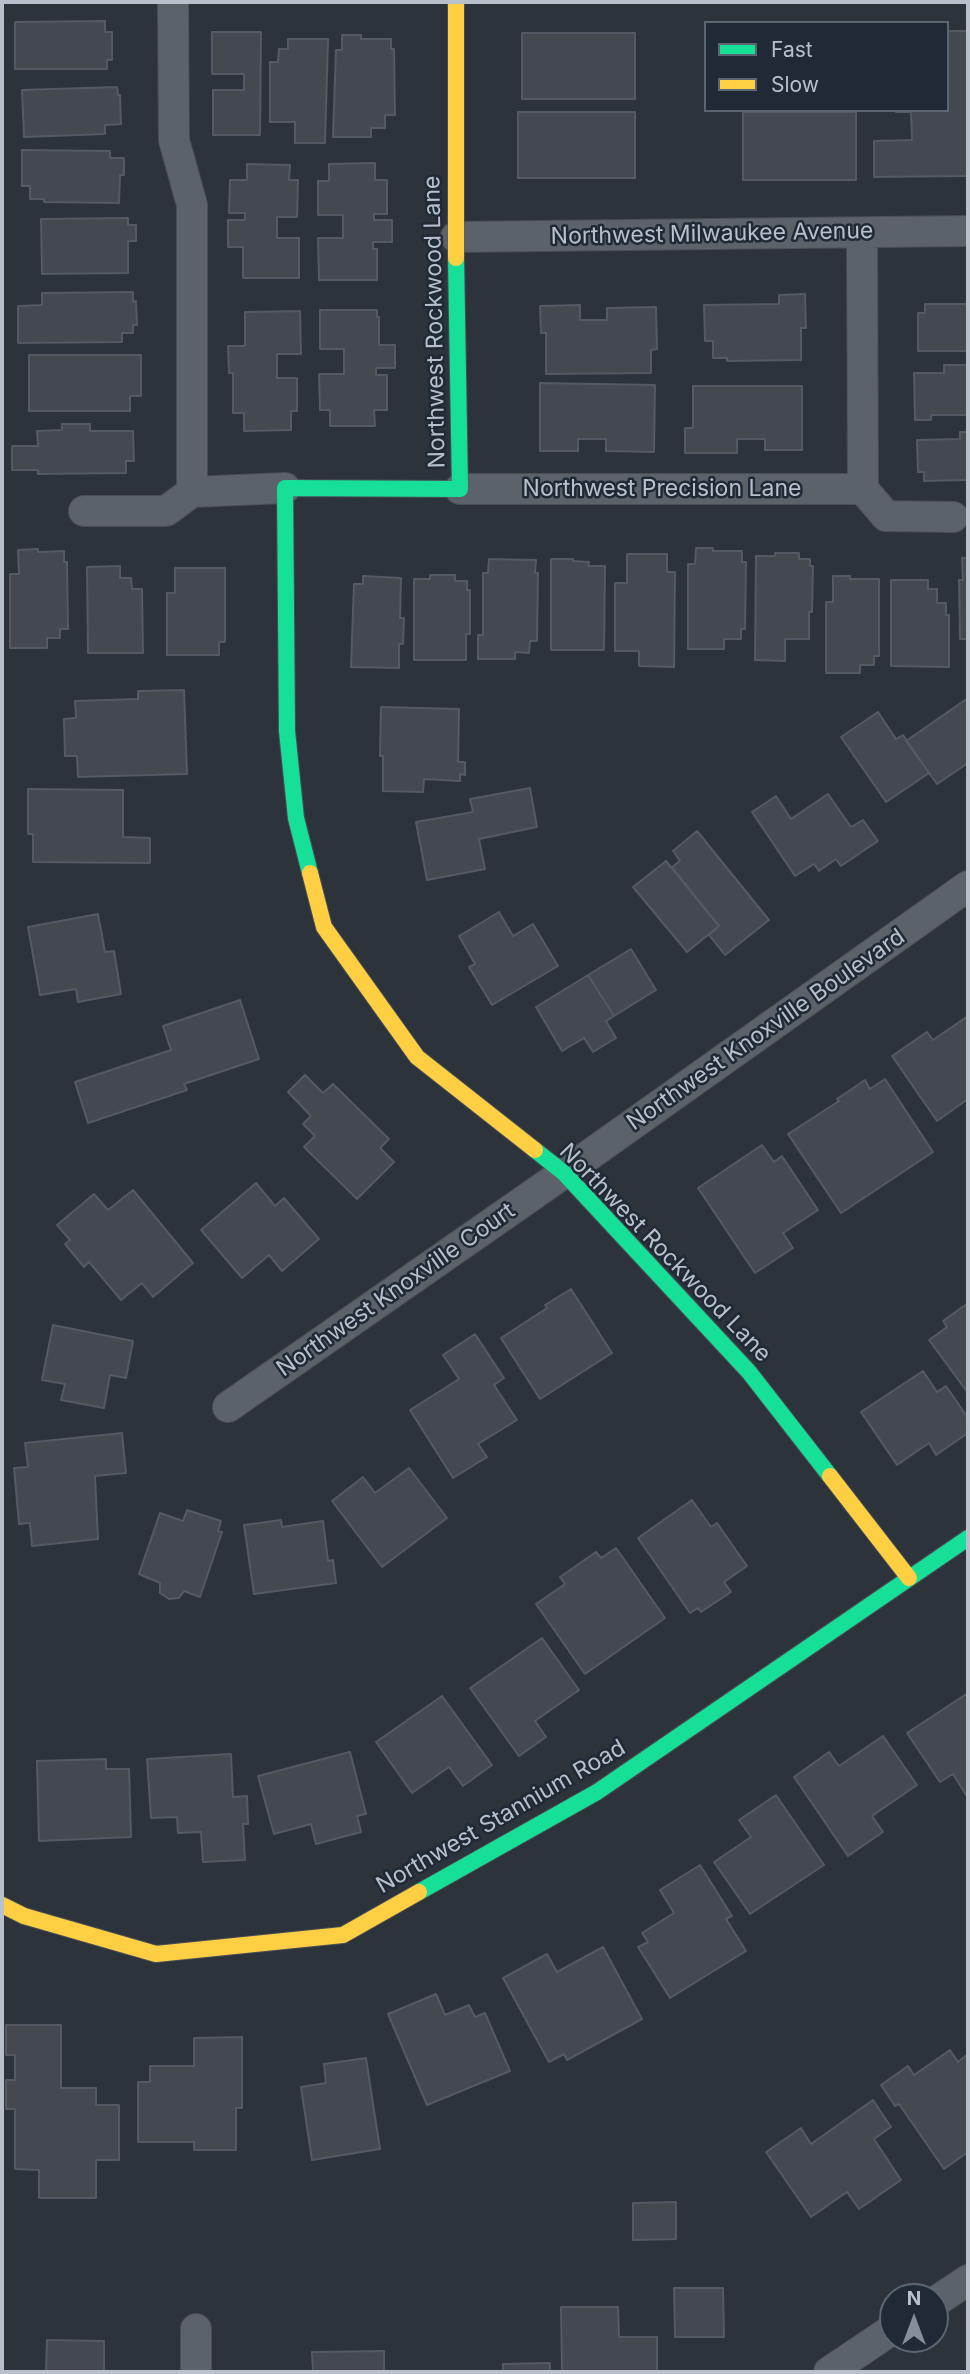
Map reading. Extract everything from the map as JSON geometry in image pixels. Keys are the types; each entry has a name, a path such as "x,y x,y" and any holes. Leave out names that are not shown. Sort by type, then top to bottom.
{"street":[{"path":"173,2 174,140 192,205 192,492"},
{"name":"Northwest Rockwood Lane","path":"456,2 460,489 285,488 287,731 296,818 324,927 417,1057 564,1173 749,1372 909,1578"},
{"name":"Northwest Milwaukee Avenue","path":"456,237 968,231"},
{"path":"862,233 863,489 886,516 953,517"},
{"path":"84,511 166,511 192,492 285,488"},
{"name":"Northwest Precision Lane","path":"460,489 863,489"},
{"name":"Northwest Knoxville Boulevard","path":"564,1173 968,886"},
{"name":"Northwest Knoxville Court","path":"228,1407 564,1173"},
{"name":"Northwest Stannium Road","path":"2,1905 24,1916 156,1954 343,1935 597,1793 968,1538"},
{"path":"949,2293 968,2280"},
{"path":"196,2329 196,2372"},
{"path":"829,2372 879,2338"}],"building":[{"path":"635,2 635,3 518,3"},
{"path":"105,21 105,32 112,32 112,60 107,60 107,69 15,69 15,22"},
{"path":"949,31 968,31 968,176 874,177 874,141 912,140 911,112 949,112"},
{"path":"212,32 261,32 260,135 213,135 213,90 244,90 244,74 212,74"},
{"path":"522,33 635,33 635,99 522,99"},
{"path":"342,35 361,35 361,39 391,39 391,49 394,49 395,115 385,115 385,128 371,128 371,137 333,137 336,50 342,50"},
{"path":"288,39 328,39 325,143 295,143 295,122 270,122 270,62 278,62 279,49 288,49"},
{"path":"117,87 120,95 121,124 105,125 105,134 24,137 22,90"},
{"path":"518,112 635,112 635,178 518,178"},
{"path":"743,112 856,112 856,180 743,180"},
{"path":"22,150 110,151 110,158 124,158 119,203 44,202 44,199 30,199 30,186 22,186"},
{"path":"375,163 375,180 387,180 387,214 374,214 374,220 392,220 392,242 373,242 373,249 377,249 377,280 319,280 318,238 343,238 343,215 318,215 318,181 329,181 329,164"},
{"path":"247,164 290,165 289,180 298,180 297,217 277,217 277,238 299,238 299,278 243,278 243,247 228,247 228,220 245,220 245,213 229,213 230,180 247,180"},
{"path":"128,218 128,225 136,225 136,241 128,241 128,273 42,274 41,219"},
{"path":"133,292 137,325 133,325 133,333 122,333 122,342 18,343 18,306 42,305 42,293"},
{"path":"805,294 806,328 801,328 801,360 727,361 727,358 713,358 713,341 705,341 704,305 779,304 779,295"},
{"path":"925,304 968,304 968,351 918,351 918,313 925,313"},
{"path":"580,305 580,320 607,320 607,308 656,307 657,349 651,350 651,373 546,374 546,333 541,333 540,306"},
{"path":"320,310 377,310 379,345 395,345 395,368 376,368 376,375 387,375 387,410 374,410 375,426 330,426 330,410 320,410 319,374 344,374 344,349 320,349"},
{"path":"300,311 301,354 277,354 277,378 297,378 297,411 291,411 291,430 244,431 244,413 233,413 233,373 229,373 228,346 245,346 245,312"},
{"path":"29,355 141,355 141,396 130,396 130,411 29,411"},
{"path":"944,365 968,365 968,415 931,415 931,420 915,420 914,373 944,373"},
{"path":"540,383 655,385 654,452 606,451 606,439 578,439 578,451 540,451"},
{"path":"693,386 802,386 802,450 765,450 765,439 737,439 737,453 685,453 685,428 693,428"},
{"path":"62,424 90,424 90,431 133,431 134,461 126,461 126,473 38,474 38,470 12,470 12,446 38,446 37,431 62,430"},
{"path":"960,432 968,432 968,480 924,481 924,472 918,472 917,440 960,439"},
{"path":"696,548 742,551 742,562 746,562 745,629 741,629 741,639 724,639 724,649 688,649 688,564 695,564"},
{"path":"38,549 38,552 64,551 64,562 67,562 68,629 60,629 60,638 47,638 47,648 10,648 10,574 19,574 18,550"},
{"path":"775,553 799,553 799,559 810,559 810,566 813,566 809,639 785,639 785,661 755,660 756,556 775,556"},
{"path":"627,554 667,554 667,572 675,572 674,667 639,666 639,651 615,651 615,583 627,583"},
{"path":"962,558 968,558 968,639 960,639 959,580 963,580"},
{"path":"489,559 536,560 537,641 530,641 529,653 515,652 515,659 478,659 478,635 483,635 483,573 488,573"},
{"path":"551,559 573,559 589,562 588,566 605,566 604,650 551,650"},
{"path":"120,566 120,578 131,578 132,589 142,589 143,653 88,653 87,567"},
{"path":"175,568 225,568 225,642 219,642 219,655 167,655 167,593 175,593"},
{"path":"430,575 455,575 455,581 467,581 467,590 470,590 470,634 466,634 466,660 414,660 414,579 430,579"},
{"path":"363,576 401,578 400,618 404,618 403,644 399,644 399,668 351,667 354,584 363,584"},
{"path":"833,576 879,579 879,656 874,656 874,665 860,665 860,673 826,673 826,602 833,602"},
{"path":"891,580 928,580 928,589 937,589 937,603 946,603 946,615 949,615 949,667 891,666"},
{"path":"184,690 187,774 78,777 77,756 65,756 64,719 76,718 75,701 138,699 138,691"},
{"path":"968,698 968,763 937,784 906,741"},
{"path":"381,707 459,709 458,762 465,762 465,775 460,774 460,781 424,779 423,792 383,791 383,756 380,756"},
{"path":"878,712 896,739 903,735 929,773 886,802 841,737"},
{"path":"530,788 537,827 479,839 485,869 427,880 416,822 473,812 470,799"},
{"path":"28,789 123,790 123,837 150,838 150,863 33,862 33,834 28,834"},
{"path":"828,794 851,827 863,820 878,841 841,866 836,859 819,871 814,864 795,876 752,812 776,796 791,819"},
{"path":"697,831 769,920 725,955 709,935 719,926 672,867 680,861 673,851"},
{"path":"666,861 719,926 687,952 633,887"},
{"path":"499,912 513,936 533,924 558,966 492,1005 469,967 475,964 459,936"},
{"path":"98,914 105,952 114,951 121,994 78,1002 76,989 40,995 28,927"},
{"path":"631,949 656,990 614,1016 588,975"},
{"path":"588,975 614,1016 606,1021 616,1038 593,1052 584,1038 562,1051 536,1007"},
{"path":"240,1000 259,1059 184,1084 187,1090 88,1123 75,1082 171,1050 163,1026"},
{"path":"968,1016 968,1099 937,1121 892,1056 927,1032 933,1040"},
{"path":"305,1075 323,1093 333,1084 389,1139 380,1148 394,1162 357,1199 304,1147 315,1136 303,1124 311,1116 288,1092"},
{"path":"885,1079 933,1152 841,1213 788,1134 839,1101 837,1099 865,1080 870,1089"},
{"path":"762,1145 774,1162 782,1156 818,1210 783,1233 793,1248 755,1273 698,1188"},
{"path":"256,1183 275,1206 284,1198 319,1239 282,1271 269,1255 242,1278 201,1230"},
{"path":"133,1190 193,1263 153,1297 142,1283 121,1300 89,1262 84,1267 65,1244 70,1240 57,1225 94,1194 108,1210"},
{"path":"571,1289 612,1353 540,1399 501,1338"},
{"path":"968,1303 968,1393 929,1340 947,1327 943,1321"},
{"path":"53,1325 133,1341 126,1378 110,1375 104,1408 61,1400 65,1384 42,1380"},
{"path":"475,1334 504,1378 494,1385 517,1420 478,1444 487,1457 453,1478 410,1410 459,1379 443,1355"},
{"path":"923,1371 937,1392 946,1386 968,1418 968,1433 936,1455 929,1443 897,1465 861,1412"},
{"path":"122,1433 126,1473 95,1476 98,1539 32,1546 30,1523 19,1524 14,1468 28,1467 25,1443"},
{"path":"409,1468 447,1518 382,1567 332,1501 363,1477 375,1493"},
{"path":"692,1500 711,1527 717,1523 747,1566 724,1582 731,1592 701,1612 698,1608 690,1613 638,1538"},
{"path":"187,1510 221,1521 218,1531 222,1532 200,1597 184,1591 179,1598 169,1599 160,1593 160,1583 139,1574 160,1513 183,1521"},
{"path":"281,1520 282,1527 323,1521 328,1561 333,1560 336,1583 254,1594 244,1525"},
{"path":"616,1548 665,1618 585,1674 536,1604 565,1584 560,1577 596,1552 601,1558"},
{"path":"542,1638 579,1690 535,1721 546,1737 519,1756 470,1688"},
{"path":"968,1693 968,1798 953,1774 940,1782 907,1733"},
{"path":"442,1696 492,1765 463,1786 449,1767 412,1793 376,1742"},
{"path":"883,1736 917,1785 872,1816 883,1832 848,1856 794,1777 829,1752 839,1766"},
{"path":"350,1752 366,1814 357,1816 361,1832 316,1844 311,1824 274,1834 258,1776"},
{"path":"231,1754 233,1797 247,1796 248,1824 243,1824 245,1860 203,1862 201,1832 178,1833 177,1817 151,1818 147,1759"},
{"path":"106,1759 106,1769 129,1769 131,1837 39,1841 37,1761"},
{"path":"776,1795 824,1865 750,1914 714,1862 751,1837 739,1820"},
{"path":"700,1865 732,1916 726,1919 746,1951 670,1998 638,1947 648,1942 642,1933 674,1913 660,1890"},
{"path":"603,1947 642,2019 567,2060 564,2054 549,2062 503,1978 547,1954 557,1972"},
{"path":"436,1994 445,2015 469,2005 475,2017 485,2013 510,2071 427,2105 388,2014"},
{"path":"6,2025 61,2025 61,2088 96,2088 96,2105 119,2105 119,2160 96,2160 96,2198 39,2198 39,2170 15,2169 15,2109 6,2109 6,2080 15,2080 15,2055 6,2055"},
{"path":"242,2037 242,2108 236,2108 236,2150 194,2150 194,2142 138,2142 138,2082 150,2082 150,2066 194,2066 194,2038"},
{"path":"950,2050 958,2062 968,2054 968,2152 944,2169 899,2104 895,2106 881,2085 908,2066 914,2075"},
{"path":"366,2058 380,2149 312,2160 301,2087 326,2083 324,2064"},
{"path":"873,2100 891,2127 874,2139 901,2180 859,2209 847,2192 811,2217 766,2152 801,2128 811,2144"},
{"path":"676,2202 676,2239 633,2240 633,2203"},
{"path":"674,2288 723,2288 724,2337 675,2337"},
{"path":"561,2307 618,2307 619,2337 657,2337 657,2372 562,2372"},
{"path":"47,2340 104,2341 104,2372 46,2372"},
{"path":"384,2351 384,2372 313,2372 312,2352"},
{"path":"550,2363 550,2372 503,2372 503,2364"}],"traffic: fast":[{"path":"310,873 296,818 287,731 285,488 460,489 456,258"},
{"path":"535,1150 564,1173 749,1372 830,1476"},
{"path":"419,1892 597,1792 968,1538"}],"traffic: slow":[{"path":"456,2 456,258"},
{"path":"310,873 324,927 417,1057 535,1150"},
{"path":"830,1476 909,1578"},
{"path":"2,1905 24,1916 156,1954 343,1935 419,1892"}]}
